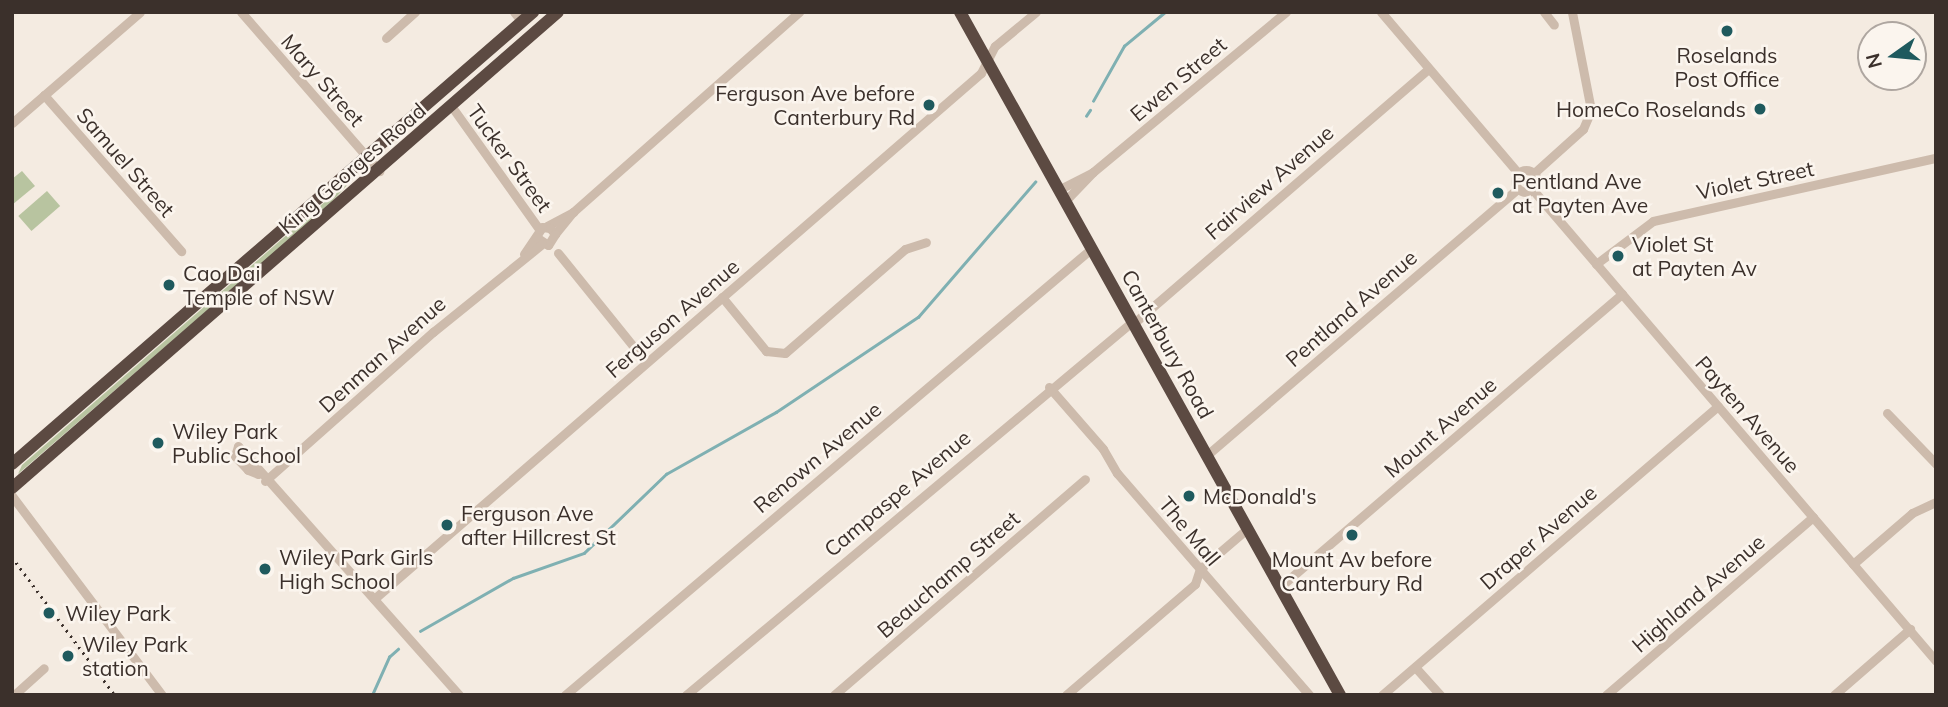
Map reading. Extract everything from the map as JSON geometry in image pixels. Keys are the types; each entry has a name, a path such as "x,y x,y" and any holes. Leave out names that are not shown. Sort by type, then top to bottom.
{"highway":[{"name":"King Georges Road","path":"12,464 368,158 518,17 533,12"},
{"name":"King Georges Road","path":"12,488 379,171 558,12"},
{"name":"Canterbury Road","path":"960,12 1340,695"}],"street":[{"path":"12,123 140,12"},
{"name":"Mary Street","path":"241,12 379,171"},
{"path":"386,38 415,12"},
{"name":"Denman Avenue","path":"374,600 262,477 573,212 799,12"},
{"name":"Ferguson Avenue","path":"374,600 981,73 986,58 1037,12"},
{"name":"Ewen Street","path":"1063,195 1286,12"},
{"path":"1381,12 1518,173 1517,189 1533,190 1537,183 1534,173"},
{"path":"1544,12 1554,25"},
{"path":"1518,173 1534,173 1587,124 1591,110 1572,12"},
{"name":"Fairview Avenue","path":"1133,322 1428,69"},
{"name":"Samuel Street","path":"44,95 181,251"},
{"name":"Tucker Street","path":"452,107 545,236 646,362"},
{"name":"Violet Street","path":"1596,264 1653,221 1936,158"},
{"name":"Pentland Avenue","path":"1207,455 1517,189"},
{"name":"Payten Avenue","path":"1533,190 1936,661"},
{"path":"722,297 766,351 785,353 905,249 926,242"},
{"name":"Renown Avenue","path":"565,695 1092,248"},
{"name":"Mount Avenue","path":"1281,586 1622,295"},
{"name":"Campaspe Avenue","path":"685,695 1049,387 1133,322"},
{"name":"The Mall","path":"1049,387 1309,695"},
{"name":"Draper Avenue","path":"1382,695 1718,406"},
{"path":"1887,413 1936,464"},
{"name":"Beauchamp Street","path":"834,695 1085,479"},
{"path":"12,496 162,695"},
{"path":"1853,564 1912,513 1936,502"},
{"name":"Highland Avenue","path":"1606,695 1813,517"},
{"path":"1066,695 1200,579 1200,569 1248,528"},
{"path":"374,600 459,695"},
{"path":"1833,695 1910,629"},
{"path":"1415,667 1440,695"},
{"path":"14,695 44,668"},
{"path":"1293,695 1302,687"}],"green space":[{"path":"22,171 35,186 12,205 12,179"},
{"path":"358,173 329,205 18,474 22,465"},
{"path":"47,191 60,206 31,231 18,216"}],"waterway":[{"path":"1093,101 1124,46 1165,12"},
{"path":"1086,116 1090,110"},
{"path":"420,631 513,578 584,553 666,474 776,412 918,317 1035,182"},
{"path":"372,695 389,657 398,649"}],"railway":[{"path":"12,557 115,695"}],"place":[{"name":"Roselands Post Office","path":"1727,31"},
{"name":"Ferguson Ave before Canterbury Rd","path":"929,105"},
{"name":"HomeCo Roselands","path":"1760,109"},
{"name":"Pentland Ave at Payten Ave","path":"1498,193"},
{"name":"Violet St at Payten Av","path":"1618,256"},
{"name":"Cao Dai Temple of NSW","path":"169,285"},
{"name":"Wiley Park Public School","path":"158,443"},
{"name":"McDonald's","path":"1189,496"},
{"name":"Ferguson Ave after Hillcrest St","path":"447,525"},
{"name":"Mount Av before Canterbury Rd","path":"1352,535"},
{"name":"Wiley Park Girls High School","path":"265,569"},
{"name":"Wiley Park","path":"49,613"},
{"name":"Wiley Park station","path":"68,656"}]}
